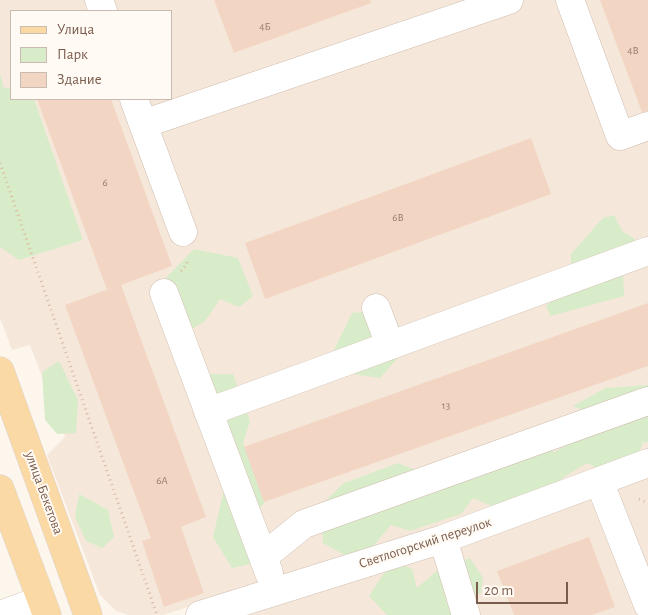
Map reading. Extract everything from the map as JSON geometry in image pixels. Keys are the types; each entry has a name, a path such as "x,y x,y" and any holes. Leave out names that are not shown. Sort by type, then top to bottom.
{"main road":[{"name":"улица Бекетова","path":"0,371 88,615"},
{"path":"0,489 44,608"}],"street":[{"path":"183,232 139,111 509,0"},
{"path":"570,0 620,136 648,126"},
{"path":"208,412 648,251"},
{"path":"164,293 275,591"},
{"path":"376,308 390,345"},
{"path":"263,557 304,524 648,401"},
{"name":"Светлогорский переулок","path":"200,615 444,539 648,463"},
{"path":"599,481 648,605"},
{"path":"444,539 466,615"},
{"path":"0,615 44,608"}],"path":[{"path":"0,163 157,615"},
{"path":"164,293 188,264 183,232"}],"shaded area":[{"path":"0,0 648,0 648,449 440,527 163,615 128,615 116,611 100,595 47,455 65,437 30,345 12,350 0,318"},
{"path":"648,475 648,615 245,615"}],"green space":[{"path":"0,73 3,87 10,89 10,100 34,100 83,240 19,260 0,247"},
{"path":"614,215 622,231 644,245 623,270 624,296 551,316 546,306 571,286 571,254 603,218"},
{"path":"194,249 238,258 253,296 239,307 220,299 205,321 187,332 203,355 208,374 233,374 250,421 243,443 265,502 253,516 255,563 232,568 213,537 225,485 196,419 189,374 159,285"},
{"path":"383,310 401,328 401,354 380,378 352,374 334,350 352,313"},
{"path":"59,361 78,400 76,433 57,434 45,420 42,372"},
{"path":"648,385 648,442 643,442 635,463 613,476 587,463 561,479 559,503 504,511 473,498 461,514 410,531 391,525 359,563 323,543 322,504 344,483 398,463 431,476 530,435 554,452 588,435 594,415 573,406 606,388"},
{"path":"79,494 108,510 114,537 102,548 86,541 75,517"},
{"path":"470,558 483,578 481,593 457,605 452,615 387,615 369,596 392,561 412,569 417,588 439,569"}],"building":[{"path":"214,0 370,0 371,3 234,53"},
{"path":"600,0 648,0 648,111 642,112"},
{"path":"37,100 111,100 172,266 121,285 206,517 181,527 204,593 164,607 142,541 151,538 65,305 107,290"},
{"path":"531,138 551,194 265,299 245,243"},
{"path":"648,303 648,366 264,502 244,447"},
{"path":"589,537 615,607 592,615 514,615 497,571"}]}
